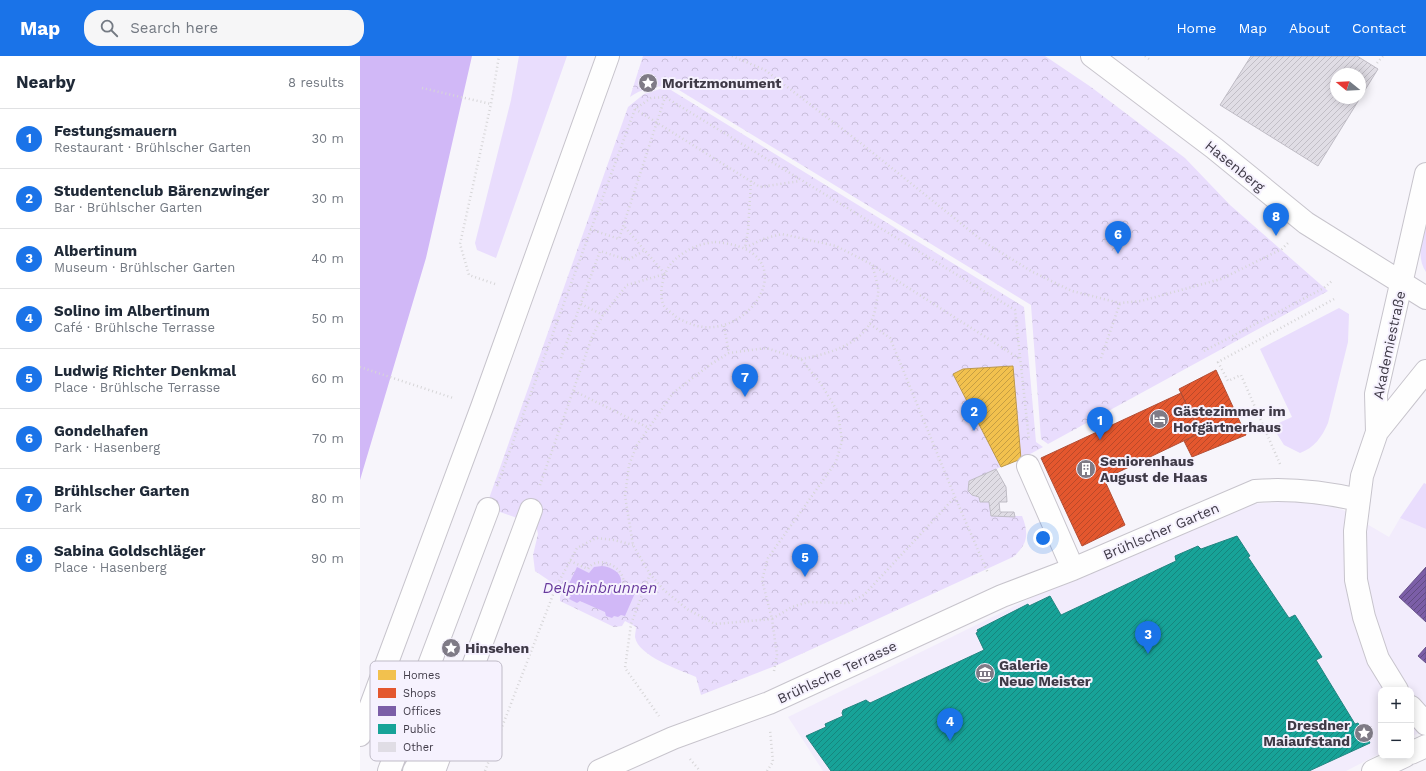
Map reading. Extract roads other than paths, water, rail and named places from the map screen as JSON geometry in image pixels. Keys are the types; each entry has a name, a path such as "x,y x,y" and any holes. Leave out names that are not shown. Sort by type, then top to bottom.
{"street":[{"path":"388,661 482,407 608,56"},
{"name":"Hasenberg","path":"1092,56 1214,148 1306,223 1402,282"},
{"name":"Akademiestraße","path":"1377,432 1376,394 1426,174"},
{"name":"Akademiestraße","path":"1402,282 1426,298"},
{"name":"Akademiestraße","path":"1395,687 1378,658 1364,617 1358,587 1355,532 1362,476 1377,432 1426,371"},
{"path":"1028,466 1073,568"},
{"name":"Brühlscher Garten","path":"1073,568 1255,491 1279,489 1327,493 1359,500"},
{"path":"431,661 488,509"},
{"path":"475,661 531,510"},
{"name":"Brühlsche Terrasse","path":"599,771 673,738 769,703 1002,596 1073,568"},
{"path":"360,735 370,708"},
{"path":"1414,710 1426,724"},
{"path":"1414,752 1426,746"},
{"path":"1373,771 1399,759"},
{"path":"390,771 394,761"},
{"path":"414,771 420,761"},
{"path":"434,771 438,761"}],"water":[{"path":"360,56 472,56 426,258 360,480"},
{"name":"Delphinbrunnen","path":"602,566 617,572 621,578 620,586 635,593 625,616 614,616 612,618 606,616 605,612 580,601 577,603 569,599 571,596 567,594 567,588 577,567 589,573 594,567"}],"place":[{"name":"Moritzmonument","path":"648,83"},
{"name":"Sabina Goldschläger","path":"1276,236"},
{"name":"Gondelhafen","path":"1118,254"},
{"name":"Brühlscher Garten","path":"745,397"},
{"name":"Gästezimmer im Hofgärtnerhaus","path":"1159,419"},
{"name":"Studentenclub Bärenzwinger","path":"974,431"},
{"name":"Festungsmauern","path":"1100,440"},
{"name":"Seniorenhaus August de Haas","path":"1086,469"},
{"name":"Ludwig Richter Denkmal","path":"805,577"},
{"name":"Hinsehen","path":"451,648"},
{"name":"Albertinum","path":"1148,654"},
{"name":"Galerie Neue Meister","path":"985,673"},
{"name":"Dresdner Maiaufstand","path":"1364,733"},
{"name":"Solino im Albertinum","path":"950,741"}]}
